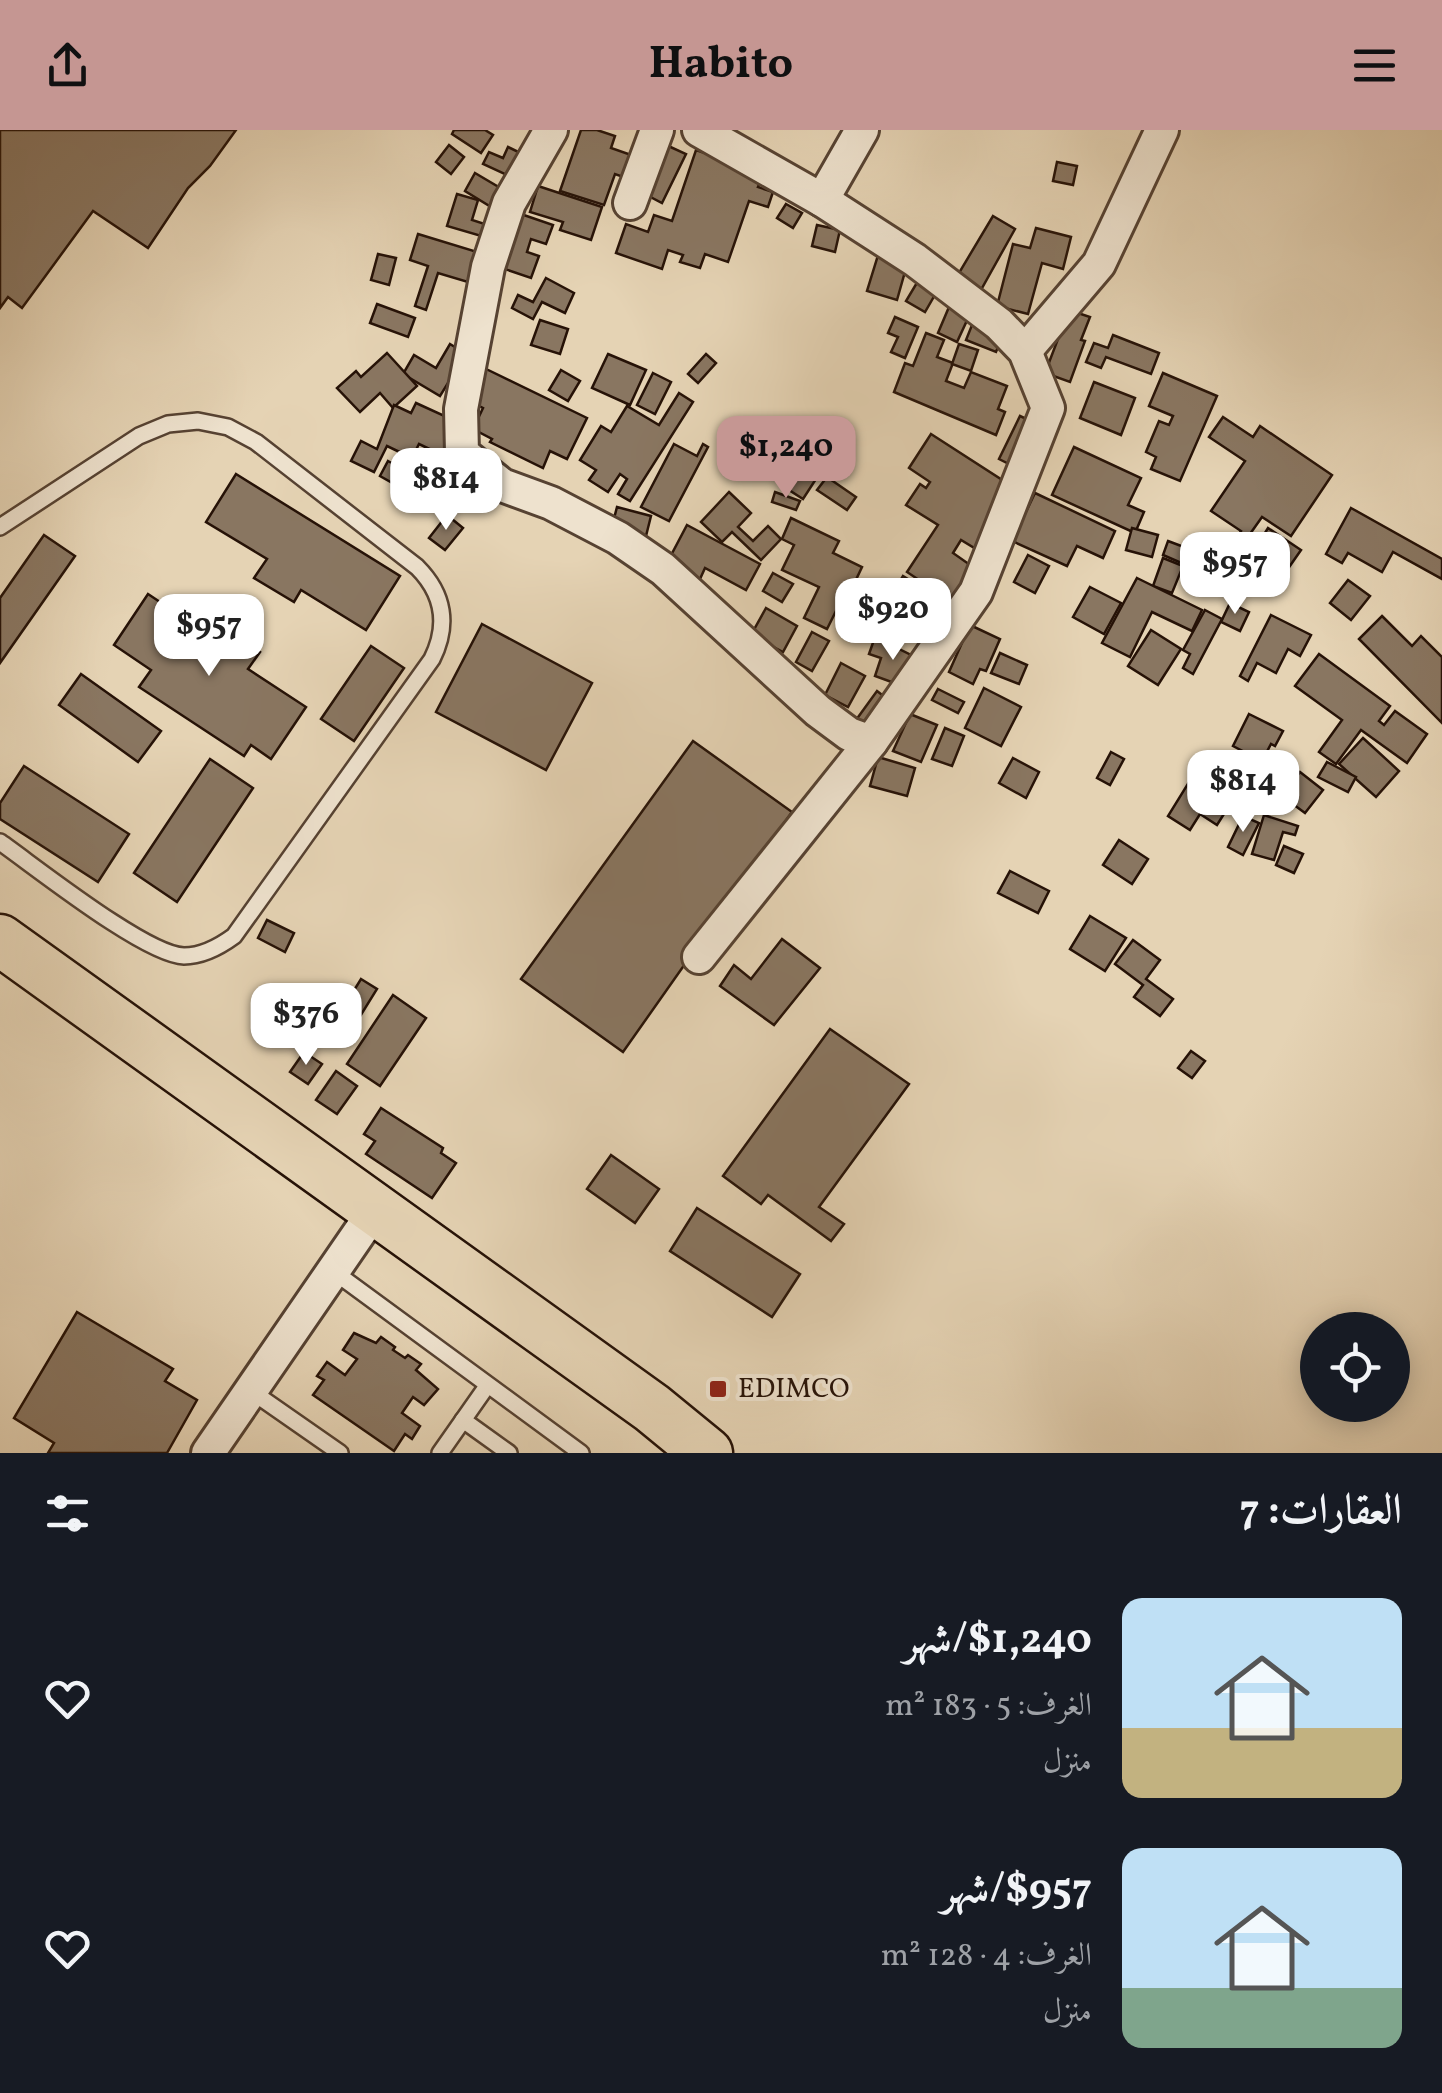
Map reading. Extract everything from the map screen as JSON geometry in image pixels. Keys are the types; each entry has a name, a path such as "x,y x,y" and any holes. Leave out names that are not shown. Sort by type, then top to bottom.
{"main road":[{"path":"0,940 652,1408 706,1453"}],"street":[{"path":"551,130 509,203 488,267 461,409 462,453 502,484 618,538 663,569 818,712 849,734 871,742"},
{"path":"630,202 657,130"},
{"path":"699,130 822,200 915,260 998,324 1026,351 1048,408 976,592 871,742 699,957"},
{"path":"822,200 862,130"},
{"path":"1026,351 1099,264 1150,134"},
{"path":"217,1450 251,1390 375,1210"}],"lane":[{"path":"0,527 139,436 183,422 214,423 256,442 417,567 436,590 443,618 432,659 234,936 211,950 185,956 146,944 0,842"},
{"path":"333,1271 580,1453"},
{"path":"440,1453 487,1386"},
{"path":"251,1390 340,1453"},
{"path":"464,1420 509,1453"}],"building":[{"path":"0,130 236,130 188,188 148,248 93,211 22,308 8,297 0,308"},
{"path":"454,130 485,130 493,135 481,153 452,134"},
{"path":"581,130 615,136 611,148 637,157 629,179 615,174 604,205 560,191"},
{"path":"664,144 686,154 662,203 641,192"},
{"path":"449,145 464,157 451,174 436,162"},
{"path":"508,147 529,157 518,180 483,164 489,152 503,158"},
{"path":"696,150 764,173 758,187 773,192 768,207 749,201 728,262 705,254 700,268 680,262 683,255 668,250 662,269 616,253 626,224 648,232 654,215 672,221"},
{"path":"1057,162 1077,166 1073,185 1053,181"},
{"path":"475,173 507,192 496,210 465,191"},
{"path":"538,186 602,207 591,240 560,230 563,222 530,212"},
{"path":"457,194 478,200 472,220 491,226 488,238 447,226"},
{"path":"786,204 802,213 793,228 777,218"},
{"path":"515,212 553,225 546,244 531,239 527,252 539,256 531,278 496,266"},
{"path":"993,216 1015,229 977,297 953,283"},
{"path":"817,225 840,230 835,252 812,246"},
{"path":"1036,228 1071,237 1063,269 1042,263 1028,314 997,306 1013,244 1030,248"},
{"path":"418,234 487,255 478,285 438,273 426,310 415,306 428,266 410,260"},
{"path":"879,252 908,261 897,300 867,291"},
{"path":"378,254 396,258 389,285 371,280"},
{"path":"921,276 940,286 925,312 906,301"},
{"path":"546,278 574,293 565,313 542,302 533,319 512,308 518,295 533,302"},
{"path":"377,304 415,318 408,337 370,323"},
{"path":"949,307 969,316 957,342 938,333"},
{"path":"1069,310 1090,317 1070,382 1045,373"},
{"path":"895,317 918,327 905,358 891,352 898,337 888,333"},
{"path":"540,320 568,329 560,354 531,345"},
{"path":"972,325 1002,337 996,352 966,340"},
{"path":"926,333 944,340 937,357 953,363 946,381 964,388 971,372 1007,386 998,409 1005,412 996,435 894,392 905,363 913,366"},
{"path":"1113,335 1159,353 1151,374 1106,357 1101,368 1086,362 1094,343 1108,348"},
{"path":"450,344 466,354 440,396 403,374 414,355 436,368"},
{"path":"959,344 978,350 971,371 952,364"},
{"path":"387,353 417,386 393,408 380,393 360,412 337,388 356,371 361,377"},
{"path":"608,354 646,370 630,405 592,388"},
{"path":"706,354 716,363 698,383 688,374"},
{"path":"480,366 587,418 567,459 550,451 543,468 490,442 492,439 473,429 483,408 464,398"},
{"path":"561,370 580,381 568,401 549,390"},
{"path":"653,373 671,382 655,414 637,405"},
{"path":"1163,373 1217,396 1180,481 1151,469 1156,457 1146,452 1159,421 1169,425 1173,416 1149,406"},
{"path":"1094,382 1135,398 1121,435 1080,418"},
{"path":"679,393 693,402 630,501 618,494 627,479 620,474 608,492 589,480 596,470 580,460 601,426 611,432 627,406 659,425"},
{"path":"416,403 460,423 444,456 419,444 412,458 387,446 374,472 351,461 361,441 377,449 394,405 411,413"},
{"path":"1020,416 1035,423 1015,467 999,459"},
{"path":"1223,417 1253,437 1260,426 1332,475 1291,536 1262,517 1250,534 1260,541 1268,528 1301,550 1285,573 1265,559 1259,568 1230,549 1241,531 1211,511 1245,461 1209,437"},
{"path":"931,434 1013,487 976,549 961,540 953,553 973,567 948,604 907,572 938,525 906,505 920,484 926,488 930,482 909,468"},
{"path":"674,444 697,456 703,444 708,447 669,521 641,507"},
{"path":"1074,447 1141,478 1128,505 1144,512 1135,533 1052,495"},
{"path":"811,448 829,459 803,499 786,488"},
{"path":"388,461 404,470 396,485 380,476"},
{"path":"440,467 470,485 455,512 424,494"},
{"path":"236,474 400,576 366,630 301,590 294,602 254,578 267,559 206,522"},
{"path":"827,477 856,497 847,510 817,490"},
{"path":"729,492 751,513 738,527 753,541 768,526 781,539 761,560 732,532 722,542 701,522"},
{"path":"775,492 800,501 796,510 772,502"},
{"path":"1035,493 1115,531 1103,558 1077,546 1067,566 1012,541"},
{"path":"617,507 651,516 645,540 611,530"},
{"path":"1351,508 1442,559 1442,579 1393,552 1382,572 1348,553 1342,563 1326,554"},
{"path":"447,515 463,528 445,550 429,538"},
{"path":"791,518 839,541 833,553 862,567 844,605 840,603 827,629 804,618 819,587 782,570 794,545 782,539"},
{"path":"687,525 760,564 746,590 705,568 700,579 668,561"},
{"path":"1132,528 1158,535 1152,557 1126,550"},
{"path":"44,535 75,556 0,663 0,598"},
{"path":"1168,541 1192,550 1186,565 1163,555"},
{"path":"1028,555 1049,566 1035,593 1014,582"},
{"path":"1163,558 1183,566 1172,593 1153,586"},
{"path":"773,573 793,584 782,602 763,591"},
{"path":"903,576 931,593 910,628 882,611"},
{"path":"1137,578 1202,610 1192,631 1152,612 1130,657 1102,643"},
{"path":"1348,580 1370,596 1351,620 1330,603"},
{"path":"1090,587 1121,603 1104,634 1073,617"},
{"path":"148,594 208,634 215,622 260,652 248,669 306,707 271,759 251,745 244,756 139,687 151,670 114,645"},
{"path":"1230,603 1249,612 1240,631 1221,622"},
{"path":"766,608 797,626 783,652 751,635"},
{"path":"1205,610 1222,619 1193,674 1183,668 1190,654 1183,650"},
{"path":"1271,615 1311,635 1300,656 1288,649 1276,673 1257,663 1248,681 1240,676"},
{"path":"1382,616 1412,646 1421,636 1442,657 1442,723 1359,639"},
{"path":"482,624 592,683 546,770 436,712"},
{"path":"970,625 1000,639 986,671 980,669 973,684 949,672"},
{"path":"1151,630 1181,649 1158,685 1128,666"},
{"path":"812,632 829,641 812,671 796,662"},
{"path":"875,637 915,657 908,688 875,676 881,658 869,654"},
{"path":"371,646 404,668 354,741 321,719"},
{"path":"1000,653 1027,665 1019,684 991,673"},
{"path":"1319,654 1390,706 1379,721 1384,725 1395,711 1427,734 1407,763 1361,730 1336,764 1319,752 1342,720 1295,686"},
{"path":"841,663 865,676 848,707 825,695"},
{"path":"81,674 161,731 138,762 59,705"},
{"path":"984,688 1021,707 1001,746 965,728"},
{"path":"938,689 964,702 958,713 932,700"},
{"path":"877,691 890,701 870,730 856,720"},
{"path":"910,714 937,725 921,762 893,751"},
{"path":"1249,714 1283,731 1262,761 1233,746"},
{"path":"945,728 964,736 952,766 932,759"},
{"path":"1363,738 1399,771 1376,797 1339,764"},
{"path":"693,741 792,812 623,1052 521,979"},
{"path":"1111,752 1124,759 1110,785 1097,778"},
{"path":"1207,753 1233,770 1240,759 1253,768 1217,825 1200,814 1190,830 1168,816"},
{"path":"878,757 915,768 907,796 870,786"},
{"path":"1013,758 1039,772 1026,798 999,783"},
{"path":"210,759 253,788 177,902 134,873"},
{"path":"1327,762 1356,777 1348,792 1318,777"},
{"path":"24,766 129,834 98,882 0,819 0,803"},
{"path":"1256,770 1284,789 1271,810 1242,790"},
{"path":"1300,772 1323,790 1305,813 1282,796"},
{"path":"1264,815 1298,826 1295,835 1283,832 1274,860 1252,854"},
{"path":"1243,816 1259,823 1243,855 1228,847"},
{"path":"1119,840 1148,859 1132,884 1103,865"},
{"path":"1284,846 1303,854 1294,873 1276,865"},
{"path":"1010,871 1049,891 1038,913 998,893"},
{"path":"1090,916 1126,938 1105,971 1070,949"},
{"path":"267,920 294,933 285,952 258,938"},
{"path":"782,939 820,968 774,1025 720,986 734,965 751,979"},
{"path":"1133,940 1160,960 1146,979 1173,999 1160,1016 1134,997 1143,985 1115,964"},
{"path":"361,979 377,989 359,1018 343,1008"},
{"path":"393,995 426,1018 380,1086 347,1064"},
{"path":"830,1029 909,1084 819,1207 844,1224 831,1241 768,1195 761,1204 723,1176"},
{"path":"1191,1051 1205,1061 1192,1078 1178,1068"},
{"path":"304,1052 322,1064 308,1084 290,1072"},
{"path":"336,1071 357,1086 337,1114 316,1100"},
{"path":"381,1108 443,1148 441,1153 456,1163 432,1198 366,1154 375,1141 364,1134"},
{"path":"611,1155 659,1189 635,1223 587,1189"},
{"path":"697,1208 800,1274 772,1317 670,1251"},
{"path":"77,1312 173,1369 165,1381 197,1400 167,1453 48,1453 54,1443 14,1418"},
{"path":"354,1333 376,1343 381,1337 405,1358 408,1355 421,1364 416,1370 438,1389 424,1405 413,1397 402,1413 420,1426 412,1439 405,1434 394,1451 313,1395 324,1380 317,1376 327,1362 345,1375 357,1359 343,1350"}],"place":[{"name":"EDIMCO","path":"718,1389"}]}
